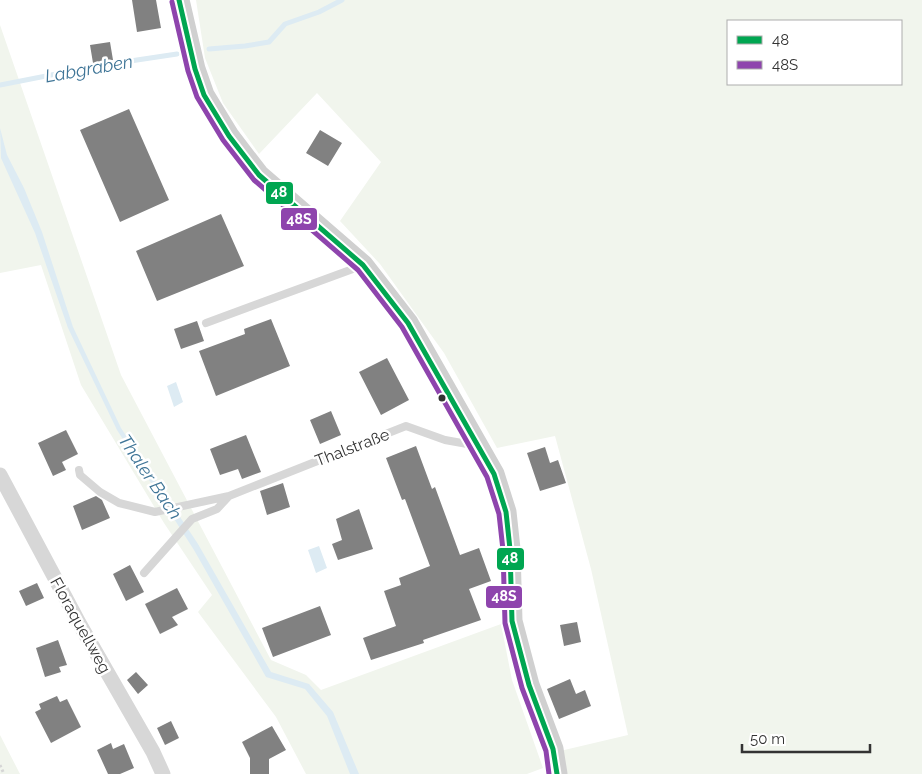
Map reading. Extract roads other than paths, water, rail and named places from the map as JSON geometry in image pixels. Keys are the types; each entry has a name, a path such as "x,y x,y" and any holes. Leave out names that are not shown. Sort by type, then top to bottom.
{"main road":[{"path":"179,0 195,69 204,96 228,136 259,175 363,265 408,323 494,474 506,512 510,549 512,621 529,685 552,749 557,774"}],"street":[{"name":"Floraquellweg","path":"0,475 79,623 153,752 162,774"}],"lane":[{"path":"206,323 363,265"},
{"name":"Thalstraße","path":"79,470 80,475 100,492 119,503 155,512 229,496 406,426 444,440 478,445"},
{"name":"Thalstraße","path":"144,572 192,519 217,509 229,496"},
{"path":"199,501 204,514"}],"water":[{"name":"Thaler Bach","path":"0,128 7,155 24,188 42,232 73,327 121,428 198,544 271,672 309,684 333,712 359,774 350,774 327,716 305,689 266,677 194,550 117,430 68,328 35,233 1,158"},
{"path":"176,382 183,402 174,407 167,386"},
{"path":"319,546 327,568 316,573 308,550"}],"waterway":[{"name":"Labgraben","path":"209,49 269,42 285,24 319,12 342,0"},
{"name":"Labgraben","path":"0,85 97,66 177,54"}]}
